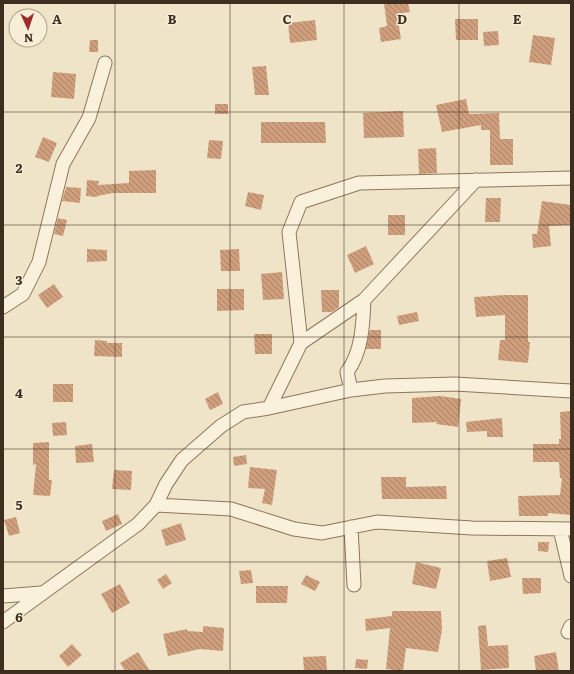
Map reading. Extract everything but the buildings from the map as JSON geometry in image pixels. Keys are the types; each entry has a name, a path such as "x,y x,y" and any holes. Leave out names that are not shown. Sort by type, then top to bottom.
{"street":[{"path":"3,307 23,294 39,262 62,164 89,118 105,63"},
{"path":"269,408 300,343 289,232 301,202 359,183 571,178"},
{"path":"300,343 364,300 476,180"},
{"path":"351,390 347,372 355,362 362,333 364,300"},
{"path":"285,375 290,402"},
{"path":"3,622 138,524 156,505 166,484 182,460 221,426 243,412 269,408 290,402 351,390 385,386 455,384 571,391"},
{"path":"156,505 231,509 294,529 322,534 377,522 472,528 566,529 571,576"},
{"path":"351,528 354,585"},
{"path":"3,596 41,593"}]}
